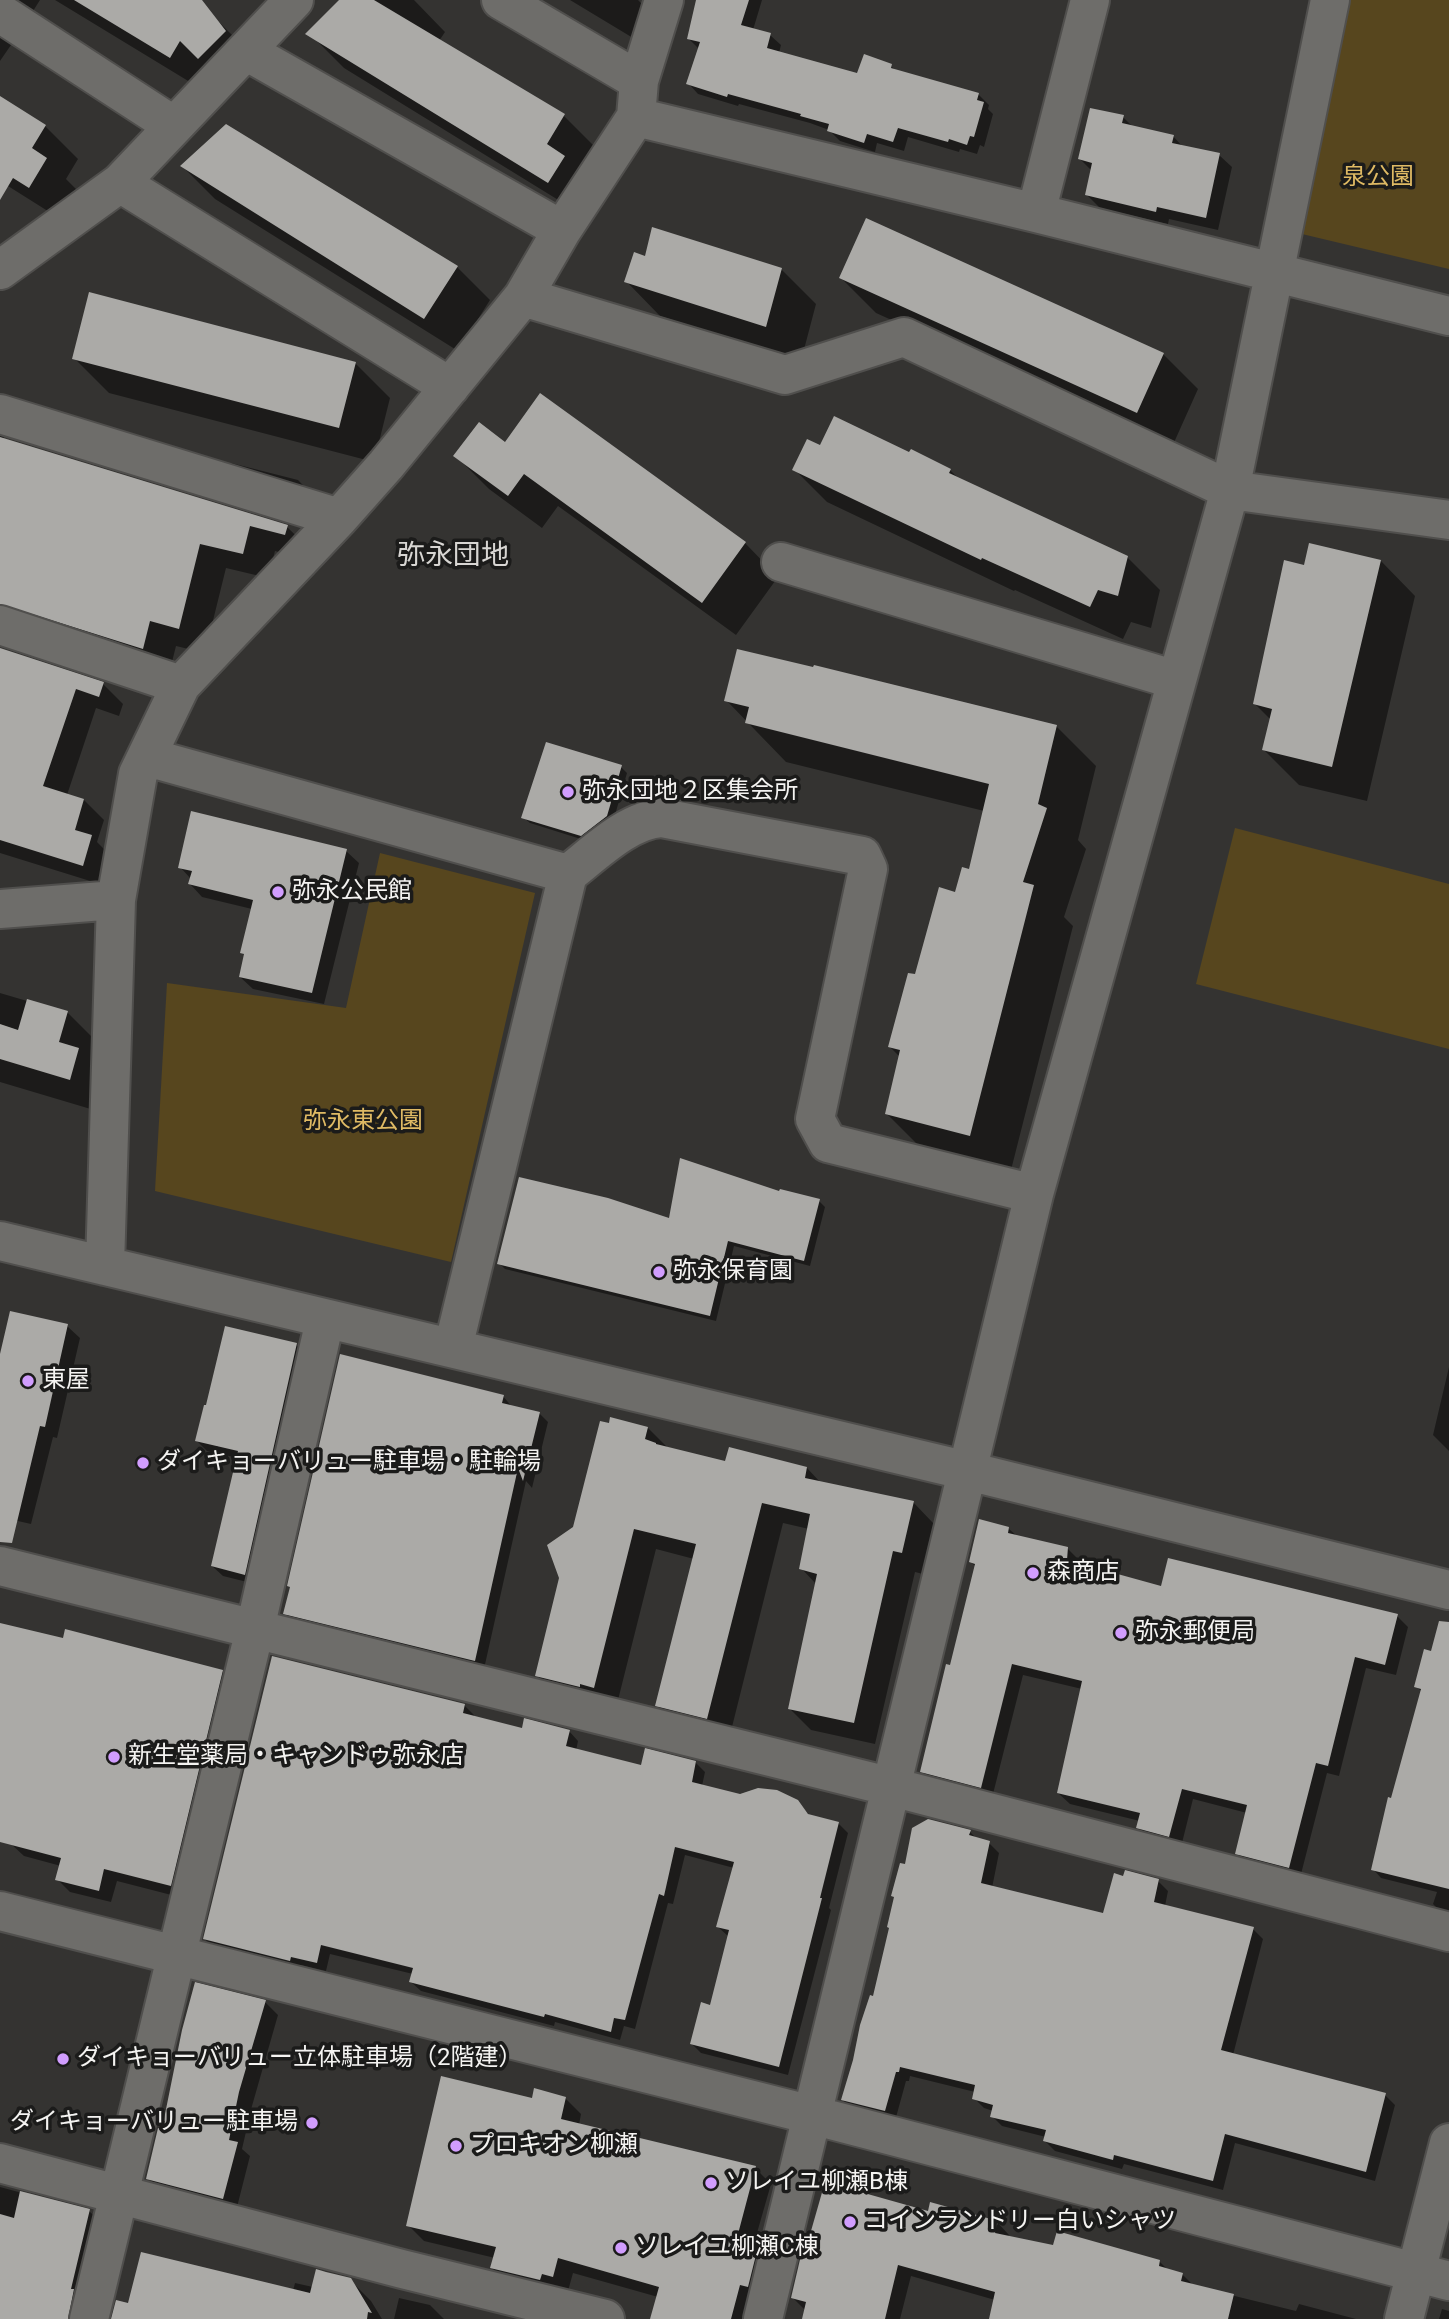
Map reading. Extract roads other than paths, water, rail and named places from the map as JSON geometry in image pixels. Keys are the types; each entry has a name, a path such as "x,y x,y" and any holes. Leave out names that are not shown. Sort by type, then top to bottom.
{"street":[{"path":"9,252 120,183 294,0"},
{"path":"501,0 638,99 1036,214 1449,316"},
{"path":"105,1266 116,900 138,775 181,685 340,518 523,298 638,99 664,0"},
{"path":"762,2319 1034,1194 1230,490 1330,0"},
{"path":"1036,214 1085,2"},
{"path":"0,13 174,126"},
{"path":"246,51 562,230"},
{"path":"120,183 450,387"},
{"path":"523,298 785,375 904,337 1230,490 1449,520"},
{"path":"0,414 340,518"},
{"path":"781,562 1177,680"},
{"path":"0,625 181,685"},
{"path":"147,757 568,874"},
{"path":"453,1348 568,874 635,824 651,818 862,856 868,869 816,1119 828,1143 1034,1194"},
{"path":"0,909 116,900"},
{"path":"0,1241 968,1471 1449,1590"},
{"path":"89,2319 255,1629 325,1320"},
{"path":"0,1566 892,1787 1449,1932"},
{"path":"0,1911 812,2115 1432,2276"},
{"path":"1404,2319 1432,2276 1449,2143"},
{"path":"0,2163 402,2269 606,2319"}],"place":[{"name":"弥永団地２区集会所","path":"568,792"},
{"name":"弥永公民館","path":"278,892"},
{"name":"弥永保育園","path":"659,1272"},
{"name":"東屋","path":"28,1381"},
{"name":"ダイキョーバリュー駐車場・駐輪場","path":"143,1463"},
{"name":"森商店","path":"1033,1573"},
{"name":"弥永郵便局","path":"1121,1633"},
{"name":"新生堂薬局・キャンドゥ弥永店","path":"114,1757"},
{"name":"ダイキョーバリュー立体駐車場（2階建）","path":"63,2059"},
{"name":"ダイキョーバリュー駐車場","path":"312,2123"},
{"name":"プロキオン柳瀬","path":"456,2146"},
{"name":"ソレイユ柳瀬B棟","path":"711,2183"},
{"name":"コインランドリー白いシャツ","path":"850,2222"},
{"name":"ソレイユ柳瀬C棟","path":"621,2248"}],"district":[{"name":"弥永団地","path":"453,557"}],"park label":[{"name":"泉公園","path":"1378,178"},
{"name":"弥永東公園","path":"363,1122"}]}
